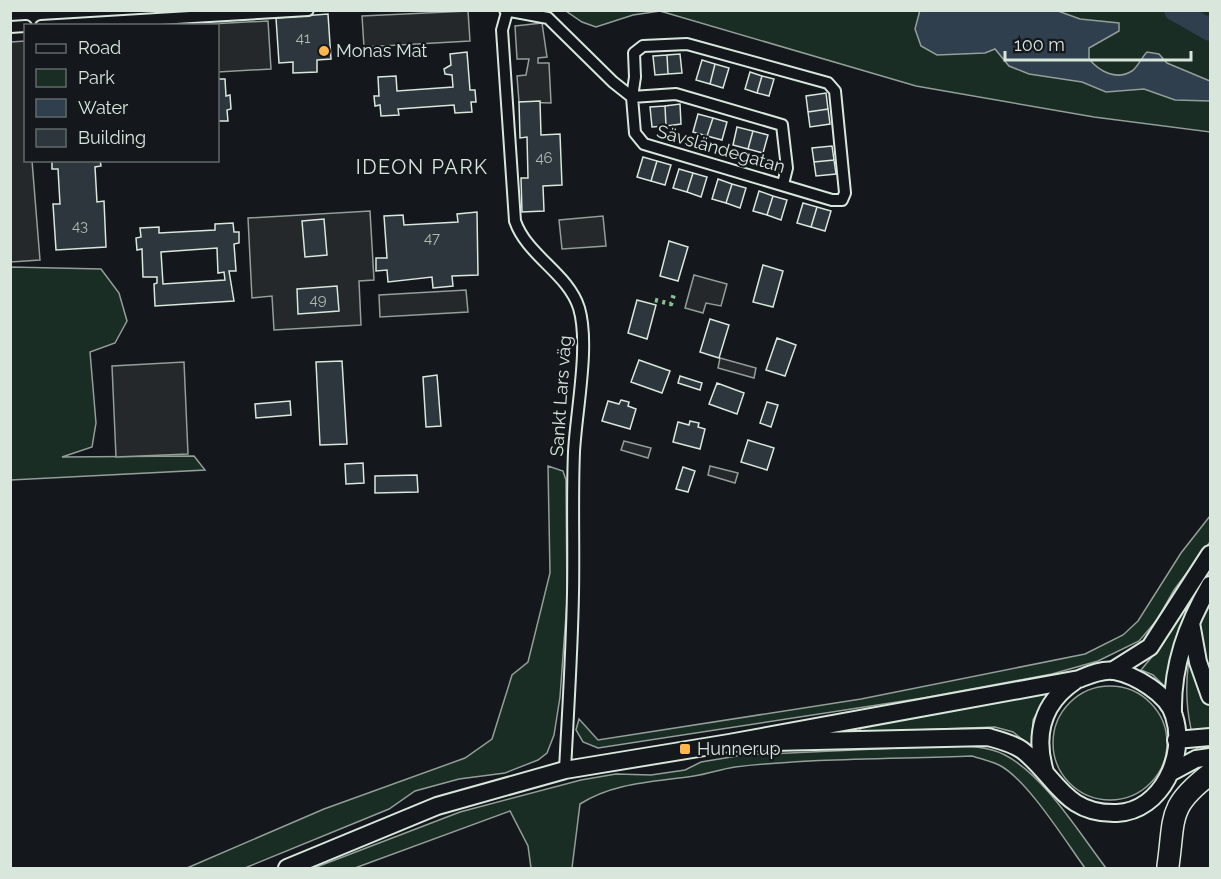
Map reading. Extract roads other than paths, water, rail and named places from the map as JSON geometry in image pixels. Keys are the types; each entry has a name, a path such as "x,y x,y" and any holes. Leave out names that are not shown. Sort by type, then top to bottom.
{"highway":[{"path":"1168,866 1172,819 1176,808 1190,789 1210,774"}],"main road":[{"path":"287,868 437,806 565,770 729,743 1112,671 1150,647 1210,554"},
{"path":"729,743 988,737 1021,749 1045,772 1062,794 1079,805 1098,811 1118,813 1150,800 1162,788 1170,773 1176,757 1173,712 1176,668 1191,623 1210,585"},
{"path":"1191,623 1198,662 1210,696"},
{"path":"1112,671 1155,691 1173,712"},
{"path":"1045,772 1040,746 1043,719 1063,689 1078,679"},
{"path":"1176,740 1210,737"},
{"path":"1170,773 1196,759 1210,757"}],"street":[{"path":"74,24 308,10"},
{"name":"Sankt Lars väg","path":"565,770 573,595 573,464 583,336 578,306 573,297 537,255 518,230 515,221 502,30 506,11 548,18 632,97"},
{"name":"Sävsländegatan","path":"687,44 828,83 835,91 845,193 842,200 832,200 783,184 644,144 636,133 632,97 634,53 643,46 687,44"},
{"path":"632,97 676,94 782,125 787,168 783,184"}],"water":[{"path":"920,10 1058,11 1080,19 1119,23 1119,31 1089,48 1089,59 1098,67 1114,75 1126,74 1134,70 1147,52 1159,54 1167,63 1210,81 1210,101 1175,100 1144,89 1106,92 1082,82 1029,74 1009,66 995,49 985,53 937,55 921,46 915,29"}],"waterway":[{"path":"1175,10 1210,30"}],"place":[{"name":"Monas Mat","path":"324,51"},
{"name":"Hunnerup","path":"685,749"}],"district":[{"name":"IDEON PARK","path":"422,167"}]}
